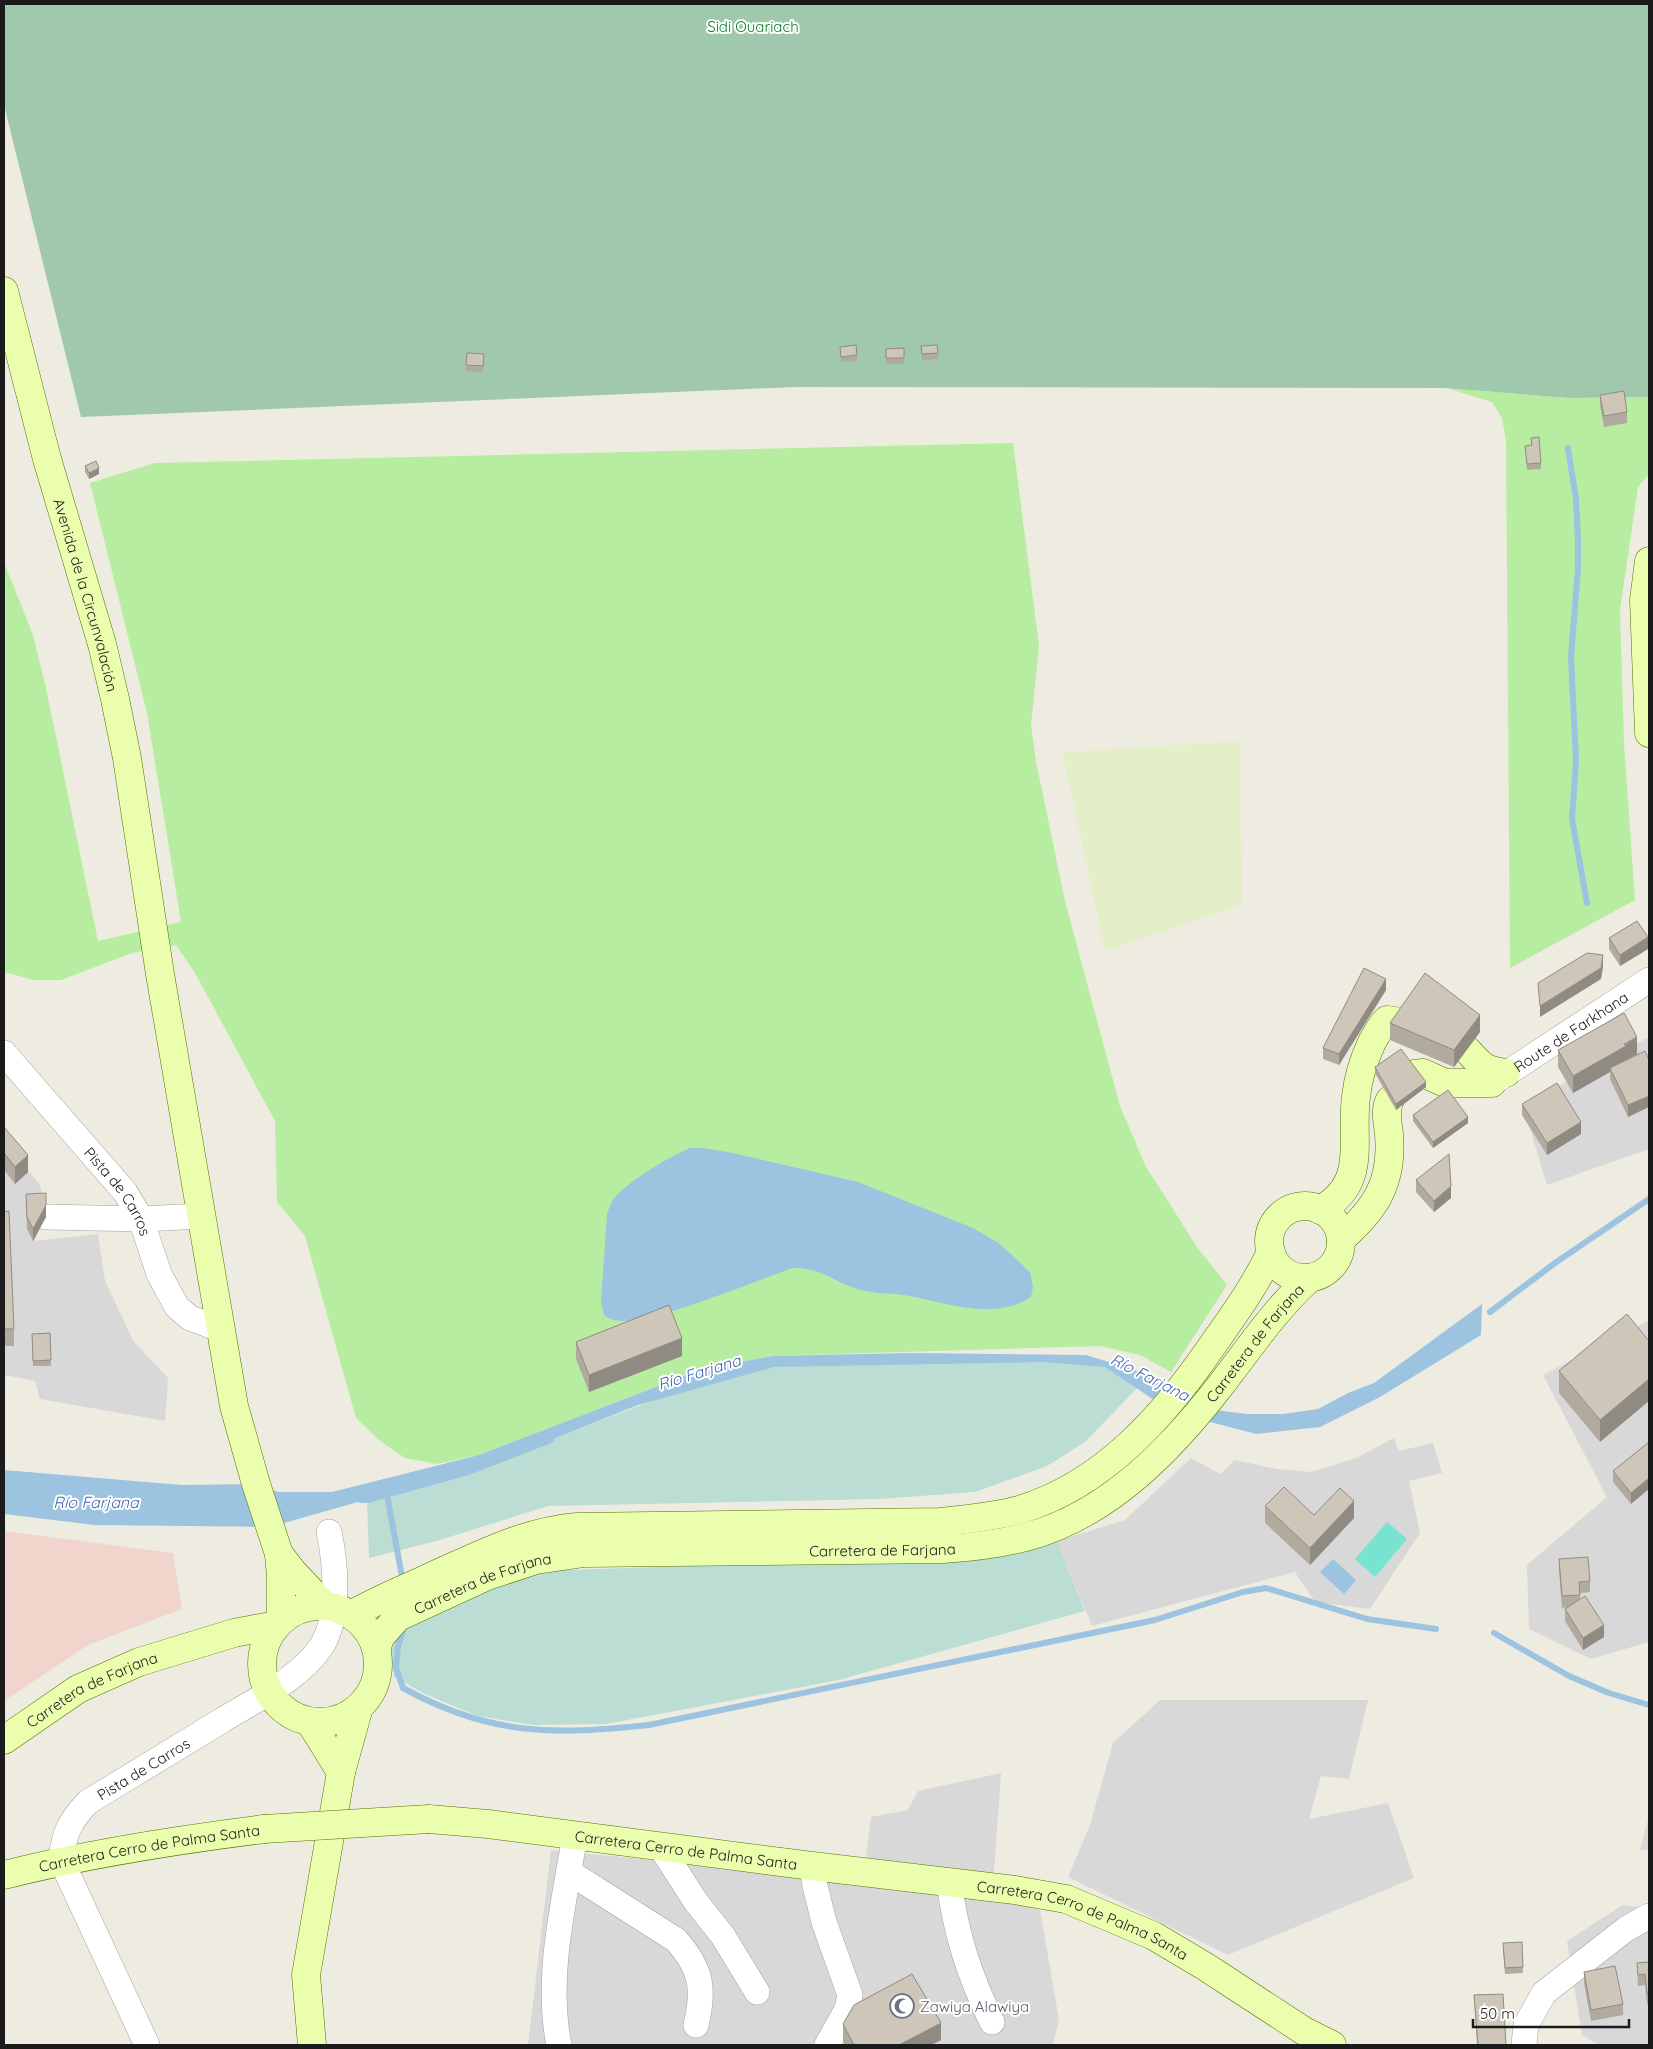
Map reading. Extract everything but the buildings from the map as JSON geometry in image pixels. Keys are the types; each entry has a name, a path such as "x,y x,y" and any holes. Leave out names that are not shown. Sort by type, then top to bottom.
{"main road":[{"name":"Avenida de la Circunvalación","path":"4,291 47,459 102,644 115,699 128,767 148,903 234,1406 256,1484 279,1554"},
{"path":"1649,561 1644,608 1649,733"},
{"path":"1341,1239 1334,1221 1320,1210 1343,1192 1355,1162 1356,1098 1365,1056 1381,1025 1391,1020 1402,1022"},
{"path":"1467,1050 1478,1064 1492,1071 1499,1078"},
{"path":"1415,1074 1423,1072 1444,1083 1457,1084 1499,1078"},
{"name":"Carretera de Farjana","path":"1270,1252 1275,1262 1286,1272 1300,1278 1310,1278 1320,1274 1333,1264 1340,1250 1341,1239 1363,1218 1382,1194 1389,1152 1388,1105 1375,1093 1361,1093 1356,1098"},
{"name":"Carretera de Farjana","path":"4,1740 54,1705 86,1686 139,1662 234,1633 278,1623 302,1609 336,1609 403,1602 485,1565 526,1535 577,1527 890,1524 985,1518 1019,1509 1052,1497 1083,1480 1109,1462 1142,1434 1191,1377 1253,1285 1270,1252 1271,1232 1282,1215 1300,1207 1320,1210"},
{"name":"Carretera de Farjana","path":"485,1565 584,1553 892,1551 988,1545 1030,1536 1070,1520 1100,1503 1127,1484 1170,1446 1213,1395 1283,1304 1310,1278"},
{"path":"279,1554 293,1572 336,1609 371,1635 378,1660 376,1680 368,1698 345,1717 328,1722 310,1722 287,1712 268,1692 261,1665 268,1637 278,1623 281,1576 279,1554"},
{"name":"Carretera de Farjana","path":"376,1648 403,1602"},
{"path":"213,1639 230,1646 261,1665"},
{"path":"312,2045 306,1975 341,1772 359,1707"},
{"path":"310,1722 341,1772"},
{"name":"Carretera Cerro de Palma Santa","path":"4,1875 61,1860 162,1842 264,1829 429,1819 575,1835 949,1882 1066,1899 1120,1920 1154,1936 1206,1966 1304,2031 1332,2045"}],"street":[{"name":"Route de Farkhana","path":"1499,1078 1649,980"},
{"name":"Pista de Carros","path":"4,1053 120,1185 141,1218 160,1274 177,1307 190,1318 220,1329"},
{"path":"46,1217 141,1218 202,1216"},
{"name":"Pista de Carros","path":"61,1860 64,1838 73,1818 88,1802 268,1692 302,1668 321,1646 336,1609 335,1577 329,1532"},
{"path":"558,2045 555,2007 556,1950 575,1835"},
{"path":"660,1846 696,1902 723,1936 757,1992"},
{"path":"61,1860 147,2045"},
{"path":"812,1866 814,1886 824,1922 850,1995 847,2008 827,2045"},
{"path":"569,1872 676,1940 687,1953 698,1971 701,1985 701,2006 696,2025"},
{"path":"949,1882 954,1920 964,1958 992,2022"},
{"path":"1524,2045 1526,2025 1544,1994 1626,1929 1649,1916"}],"shaded area":[{"path":"1649,1037 1649,1149 1547,1185 1523,1105"},
{"path":"4,1144 39,1183 46,1204 34,1241 98,1234 105,1281 134,1342 168,1378 165,1421 40,1399 35,1381 4,1375"},
{"path":"1648,1321 1649,1642 1591,1659 1529,1629 1527,1565 1607,1497 1543,1375"},
{"path":"945,1361 1070,1362 1106,1367 1141,1384 1085,1442 1047,1466 975,1492 879,1499 548,1506 440,1540 369,1558 367,1500 468,1472 698,1383 774,1367"},
{"path":"1394,1438 1399,1451 1433,1443 1442,1473 1409,1481 1420,1533 1370,1609 1315,1602 1295,1572 1092,1626 1057,1541 1125,1520 1191,1458 1220,1474 1235,1460 1277,1469 1311,1472 1356,1458"},
{"path":"1387,1522 1407,1539 1375,1577 1355,1559"},
{"path":"4,1531 173,1553 182,1609 88,1645 4,1701"},
{"path":"1057,1541 1085,1611 839,1680 606,1724 533,1725 478,1716 427,1695 394,1677 389,1649 403,1618 535,1571 965,1557 1013,1551"},
{"path":"1160,1700 1368,1700 1349,1779 1321,1776 1309,1819 1388,1803 1414,1878 1228,1955 1068,1877 1090,1825 1113,1743"},
{"path":"1001,1773 992,1899 1040,1909 1059,2020 1053,2045 528,2045 551,1850 863,1881 871,1817 908,1810 918,1791"},
{"path":"1649,1816 1649,1850 1640,1850"},
{"path":"1623,1905 1649,1908 1649,2045 1599,2045 1582,2035 1567,1941"}],"green space":[{"name":"Sidi Ouariach","path":"4,4 1649,4 1649,397 1568,398 1446,388 796,387 81,417 4,105"},
{"path":"1446,388 1568,398 1649,397 1649,474 1638,487 1620,610 1624,743 1635,900 1510,968 1506,441 1502,418 1492,402"},
{"path":"1013,443 1039,646 1031,725 1036,761 1065,901 1120,1106 1145,1165 1197,1247 1227,1285 1171,1372 1140,1355 1100,1346 772,1356 700,1370 479,1455 437,1464 405,1458 380,1441 356,1418 305,1236 277,1202 275,1121 195,973 176,945 132,953 61,980 34,980 4,972 4,562 33,635 46,688 98,941 181,922 147,713 90,483 155,463"},
{"path":"1240,741 1242,905 1105,951 1062,752"}],"water":[{"path":"690,1148 728,1152 858,1182 973,1228 1000,1244 1030,1272 1033,1287 1031,1297 1017,1304 1001,1308 969,1308 904,1295 863,1291 813,1270 793,1268 702,1302 651,1317 630,1321 610,1319 604,1315 601,1302 607,1214 611,1203 624,1188 652,1168"},
{"path":"1482,1304 1481,1335 1380,1397 1320,1427 1256,1434 1172,1412 1105,1367 1045,1362 774,1367 638,1405 491,1464 270,1527 95,1525 4,1514 4,1470 182,1485 256,1484 278,1492 332,1492 479,1455 700,1370 772,1356 911,1353 1086,1355 1141,1372 1182,1399 1215,1410 1247,1414 1283,1414 1318,1409 1348,1393 1374,1383"},
{"path":"1333,1559 1356,1580 1344,1594 1320,1572"}],"waterway":[{"path":"1568,448 1576,499 1578,541 1578,569 1571,657 1576,761 1572,819 1587,903"},
{"path":"1490,1312 1555,1263 1649,1199"},
{"name":"Río Farjana","path":"361,1500 367,1500 468,1472 551,1440"},
{"path":"387,1495 403,1582"},
{"path":"405,1624 398,1646 396,1668 403,1688 435,1704 465,1715 494,1723 552,1730 582,1730 649,1725 1155,1620 1243,1592 1266,1588 1367,1619 1436,1629"},
{"path":"1494,1633 1569,1676 1609,1693 1649,1705"}],"place":[{"name":"Zawiya Alawiya","path":"902,2006"}]}
